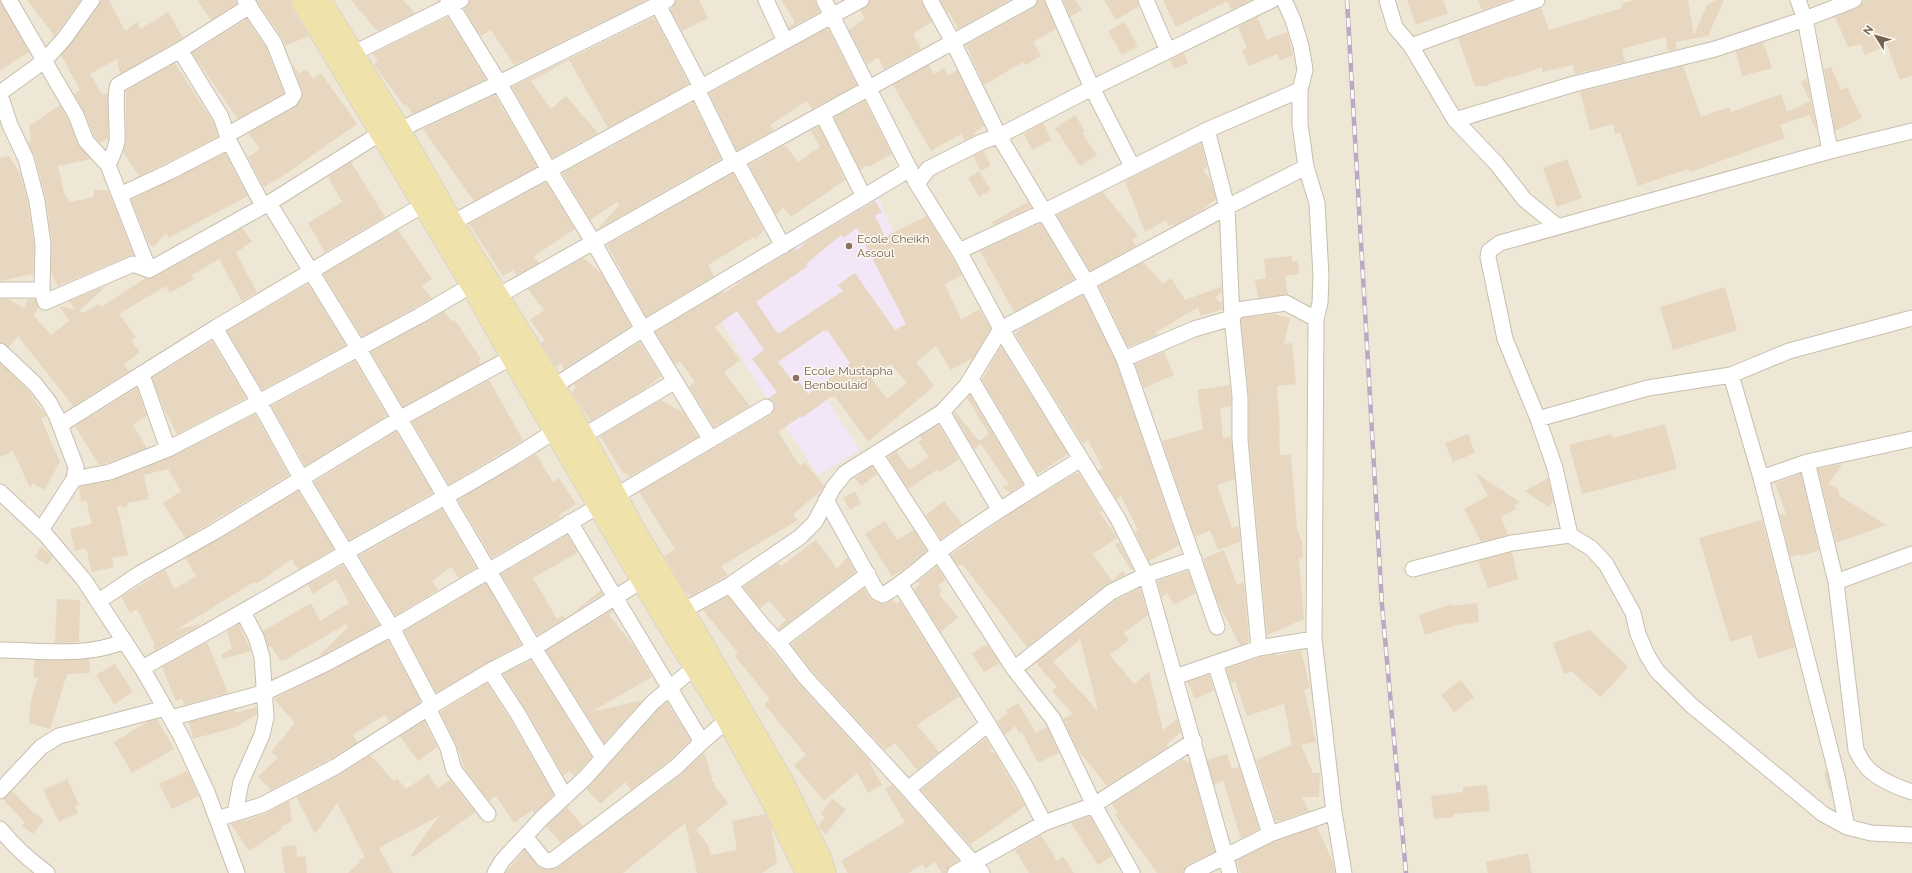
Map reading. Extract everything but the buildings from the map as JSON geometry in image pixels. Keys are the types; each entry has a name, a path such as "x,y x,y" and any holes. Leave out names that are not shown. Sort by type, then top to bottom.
{"main road":[{"path":"302,0 345,58 390,131 452,223 554,387 578,428 607,500 643,580 675,616 783,783 820,858 825,873"},
{"path":"320,0 345,58"},
{"path":"390,131 423,206 472,285 555,431 607,500 638,538 675,616 695,666 772,800 807,873"}],"street":[{"path":"9,0 76,116 86,141 108,165 149,270"},
{"path":"92,0 64,40 44,61 0,93 10,126 26,159 37,201 43,244 42,290 46,302 133,264 149,270 266,205 390,131 499,83 662,2 699,88 735,162 783,246"},
{"path":"766,0 786,42"},
{"path":"824,0 917,184 959,251 1001,329 1118,519 1146,575 1230,873"},
{"path":"452,223 861,0"},
{"path":"930,0 953,42 1000,136 1086,283 1124,359 1217,628"},
{"path":"498,296 735,162 1030,0"},
{"path":"1053,0 1092,88 1132,166"},
{"path":"1146,0 1168,51"},
{"path":"917,184 928,169 981,142 1000,136 1092,88 1272,0"},
{"path":"1284,0 1293,20 1301,46 1305,70 1300,90 1300,124 1306,167 1317,203 1321,276 1320,303 1316,319 1314,639 1334,812 1344,873"},
{"path":"1387,0 1395,27 1411,46 1455,120 1496,164 1524,199 1557,226"},
{"path":"1411,46 1537,0"},
{"path":"1798,0 1805,19 1830,151"},
{"path":"1455,120 1574,84 1715,49 1805,19 1854,0"},
{"path":"345,58 453,2 549,170 594,243 674,382 711,440"},
{"path":"108,165 117,142 118,107 116,92 118,85 180,50 248,3 274,43 294,94 290,100 228,138 171,171 120,195"},
{"path":"180,50 221,117 228,138 266,205 358,348 398,420 534,648 603,758"},
{"path":"959,251 1045,211 1132,166 1207,130 1300,90"},
{"path":"823,114 864,197"},
{"path":"1207,130 1227,207 1232,318 1240,396 1240,440 1259,648"},
{"path":"1570,535 1555,468 1538,419 1534,413 1504,339 1488,257 1489,251 1500,243 1557,226 1830,151 1912,131"},
{"path":"675,616 730,585 800,537 815,522 833,488 845,473 942,412 971,379 1001,329 1227,207 1306,167"},
{"path":"554,387 643,329 910,169"},
{"path":"60,424 142,375 215,328 423,206"},
{"path":"74,479 110,472 168,449 259,402 472,285"},
{"path":"0,290 42,290"},
{"path":"1124,359 1194,329 1232,318 1238,310 1286,303 1316,319"},
{"path":"1538,419 1648,388 1731,375 1789,351 1912,318"},
{"path":"215,328 259,402 301,478 392,628 448,748 454,770 488,814"},
{"path":"0,351 35,384 49,402 60,424 76,467 74,479 41,530"},
{"path":"99,601 139,574 214,532 398,420 512,357"},
{"path":"142,375 168,449"},
{"path":"1731,375 1761,478 1837,776 1847,828"},
{"path":"971,379 1035,487"},
{"path":"142,668 445,499 555,431 578,428 674,382"},
{"path":"0,791 41,747 59,736 266,692 327,663 392,628 766,407"},
{"path":"942,412 999,509"},
{"path":"1761,478 1807,462 1912,439"},
{"path":"875,454 1014,669 1053,719 1094,805 1132,873"},
{"path":"826,500 879,594 883,595 900,584 939,552 999,509 1081,459"},
{"path":"1807,462 1836,582 1856,750 1865,765 1875,774 1900,788 1912,792"},
{"path":"0,492 41,530 99,601 142,668 168,713 207,792 236,873"},
{"path":"570,522 702,742"},
{"path":"1413,569 1512,543 1570,535 1591,548 1606,564 1633,613 1638,634 1647,655 1658,671 1691,705 1823,814 1847,828 1870,833 1912,834"},
{"path":"1836,582 1912,554"},
{"path":"1014,669 1111,592 1146,575 1194,559"},
{"path":"778,642 868,574"},
{"path":"217,819 262,805 335,767 430,707 490,671 534,648 643,580"},
{"path":"900,584 988,724 1024,784 1044,822"},
{"path":"730,585 778,642 804,677 908,789 977,868"},
{"path":"235,813 241,782 264,729 266,717 266,692 262,657 256,637 243,612"},
{"path":"1175,677 1259,648 1314,639"},
{"path":"0,650 94,650 111,647 124,641"},
{"path":"1215,663 1270,834"},
{"path":"495,873 502,861 525,836 603,758 653,702 695,666"},
{"path":"490,671 518,714 565,797"},
{"path":"525,836 543,859 547,861 553,860 676,767 727,720"},
{"path":"908,789 988,724"},
{"path":"954,873 977,868 1044,822 1094,805 1194,741"},
{"path":"1192,873 1270,834 1334,812"},
{"path":"0,829 23,854 47,873"}],"shaded area":[{"path":"0,0 1912,0 1912,873 0,873"},
{"name":"Ecole Cheikh Assoul","path":"878,197 932,320 820,389 860,450 818,475 746,366 710,300"}],"railway":[{"path":"1347,0 1382,605 1406,873"}],"place":[{"name":"Ecole Cheikh Assoul","path":"849,246"},
{"name":"Ecole Mustapha Benboulaid","path":"796,378"}]}
